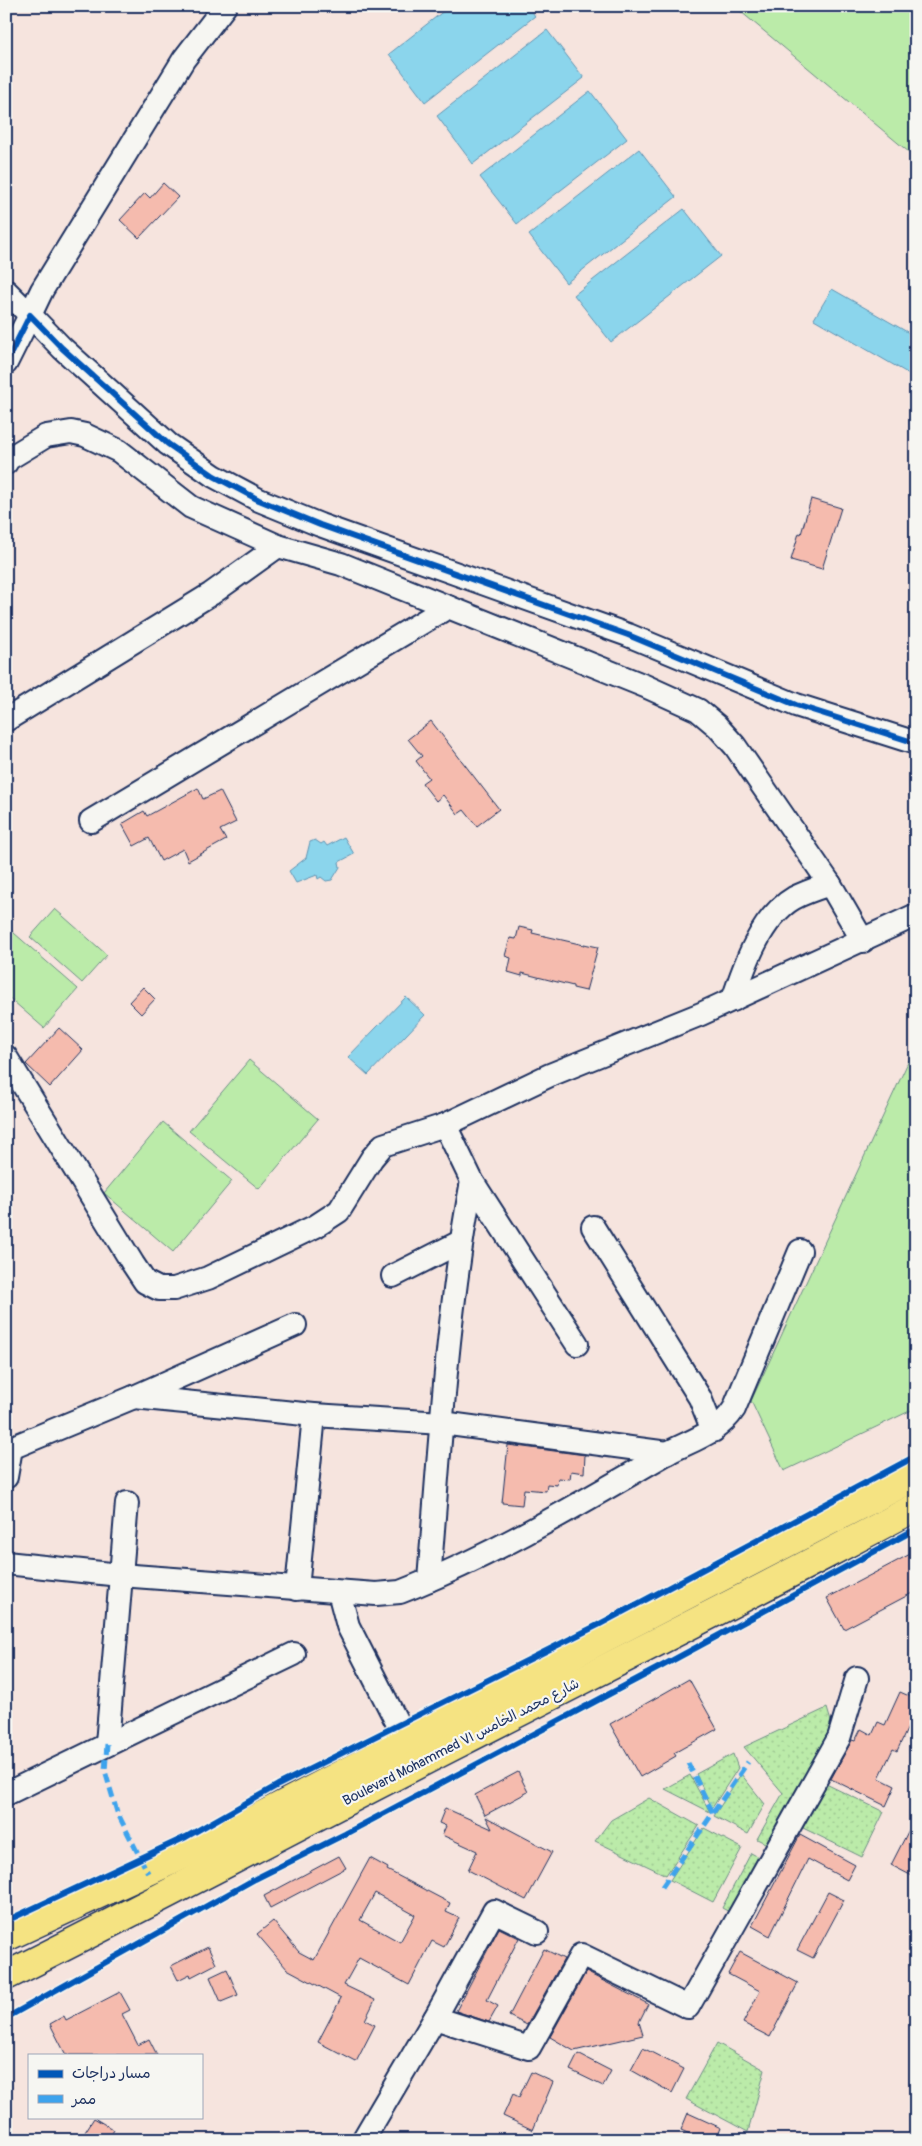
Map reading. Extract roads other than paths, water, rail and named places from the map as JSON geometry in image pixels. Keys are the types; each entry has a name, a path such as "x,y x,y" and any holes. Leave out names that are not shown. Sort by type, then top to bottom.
{"main road":[{"name":"Boulevard Mohammed VI شارع محمد الخامس","path":"6,1937 209,1843 916,1476"},
{"name":"Boulevard Mohammed VI شارع محمد الخامس","path":"6,1976 193,1882 367,1790 781,1579 916,1507"}],"street":[{"path":"6,363 42,290 179,67 225,6"},
{"path":"6,291 62,348 168,444 214,476 259,500 320,525 628,635 796,705 916,743"},
{"path":"6,463 8,459 46,436 71,432 85,435 119,451 191,507 278,546 341,564 644,686 698,710 717,726 735,746 830,884 863,941"},
{"path":"6,720 211,594 278,546"},
{"path":"91,821 448,607"},
{"path":"733,1000 743,969 753,948 780,908 793,898 830,884"},
{"path":"6,1057 145,1282 159,1289 174,1289 208,1278 316,1226 339,1211 372,1158 383,1145 445,1126 550,1075 733,1000 916,915"},
{"path":"445,1126 472,1181 577,1344"},
{"path":"430,1580 442,1423 460,1242 472,1181"},
{"path":"593,1227 700,1398 714,1431"},
{"path":"393,1276 460,1242"},
{"path":"6,1564 339,1592 376,1594 400,1592 430,1580 560,1515 668,1453 714,1431 734,1409 800,1251"},
{"path":"6,1478 9,1449 134,1397 295,1325"},
{"path":"134,1397 314,1415 442,1423 668,1453"},
{"path":"297,1589 314,1415"},
{"path":"107,1744 127,1503"},
{"path":"339,1592 348,1626 406,1740"},
{"path":"6,1794 294,1654"},
{"path":"435,2018 529,2048 581,1955 688,2007 839,1738 857,1678"},
{"path":"363,2140 435,2018 494,1911 537,1932"}],"water":[{"path":"450,6 528,6 535,16 425,102 389,54"},
{"path":"547,30 584,78 473,164 437,116"},
{"path":"590,91 627,139 517,224 480,177"},
{"path":"639,149 676,197 566,283 529,235"},
{"path":"684,209 721,256 611,342 574,295"},
{"path":"832,289 916,337 916,378 814,319"},
{"path":"344,837 354,854 339,862 340,867 332,880 326,881 321,877 318,879 317,875 296,883 289,871 306,858 310,842 315,840 321,844 324,842 327,846"},
{"path":"406,997 425,1015 368,1075 348,1057"}]}
